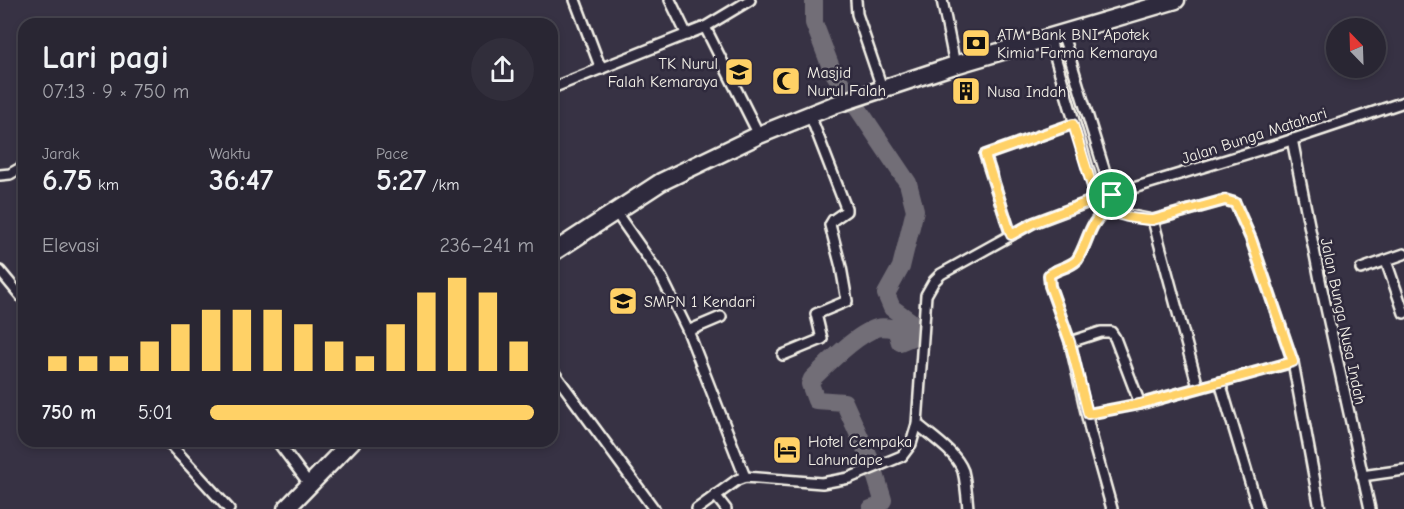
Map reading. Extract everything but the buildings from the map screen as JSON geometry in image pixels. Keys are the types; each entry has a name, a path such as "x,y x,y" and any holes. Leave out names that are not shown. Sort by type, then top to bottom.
{"highway":[{"path":"558,249 661,182 759,135 882,88 1056,34 1176,0"},
{"path":"286,509 346,447"}],"street":[{"path":"575,0 601,69"},
{"path":"670,0 687,35"},
{"path":"558,86 705,27 749,0"},
{"path":"856,0 857,14 882,88"},
{"path":"942,0 956,65"},
{"path":"705,27 759,135"},
{"path":"1056,34 1073,124 1096,199 1124,216 1153,220 1225,200 1235,203 1251,239 1293,362 1320,509"},
{"path":"1056,34 1112,195 1107,207 1092,225 1074,264 1049,275 1050,286 1070,342 1091,434 1112,509"},
{"name":"Jalan Bunga Matahari","path":"745,477 822,483 849,478 902,456 907,450 917,424 926,296 941,274 954,266 1033,223 1096,199 1404,102"},
{"path":"783,355 822,339 816,314 847,301 830,225 846,211 846,208 810,115"},
{"path":"1011,235 985,155 1073,124"},
{"name":"Jalan Bunga Nusa Indah","path":"1292,139 1370,509"},
{"path":"0,175 10,174 18,169"},
{"path":"615,211 662,278 688,331 745,477 697,509"},
{"path":"1153,220 1198,387"},
{"path":"1361,269 1404,254"},
{"path":"1386,261 1404,313"},
{"path":"0,271 18,293"},
{"path":"688,331 721,317"},
{"path":"1070,342 1101,332 1111,332 1140,404"},
{"path":"1088,414 1140,404 1293,362"},
{"path":"558,378 654,509"},
{"path":"1220,382 1258,509"},
{"path":"917,424 960,466 968,509"},
{"path":"172,447 229,509"},
{"path":"282,447 310,485"},
{"path":"1362,476 1404,470"},
{"path":"715,495 726,509"}],"waterway":[{"path":"814,0 814,23 832,70 908,183 915,210 901,267 886,294 892,308 910,321 912,337 900,342 896,329 882,327 869,331 834,358 812,379 810,384 816,400 844,402 872,464 883,500 878,507 871,509"}],"place":[{"name":"ATM Bank BNI Apotek Kimia Farma Kemaraya","path":"976,43"},
{"name":"TK Nurul Falah Kemaraya","path":"739,72"},
{"name":"Masjid Nurul Falah","path":"786,81"},
{"name":"Nusa Indah","path":"966,91"},
{"name":"SMPN 1 Kendari","path":"623,301"},
{"name":"Hotel Cempaka Lahundape","path":"787,450"}],"route":[{"path":"1112,195 1096,199 1073,124 985,155 1011,235 1033,223 1096,199 1109,209 1097,217 1074,264 1049,275 1050,286 1070,342 1088,414 1140,404 1293,362 1251,239 1235,203 1225,200 1153,220 1124,216 1109,209 1106,205 1112,195"}]}
